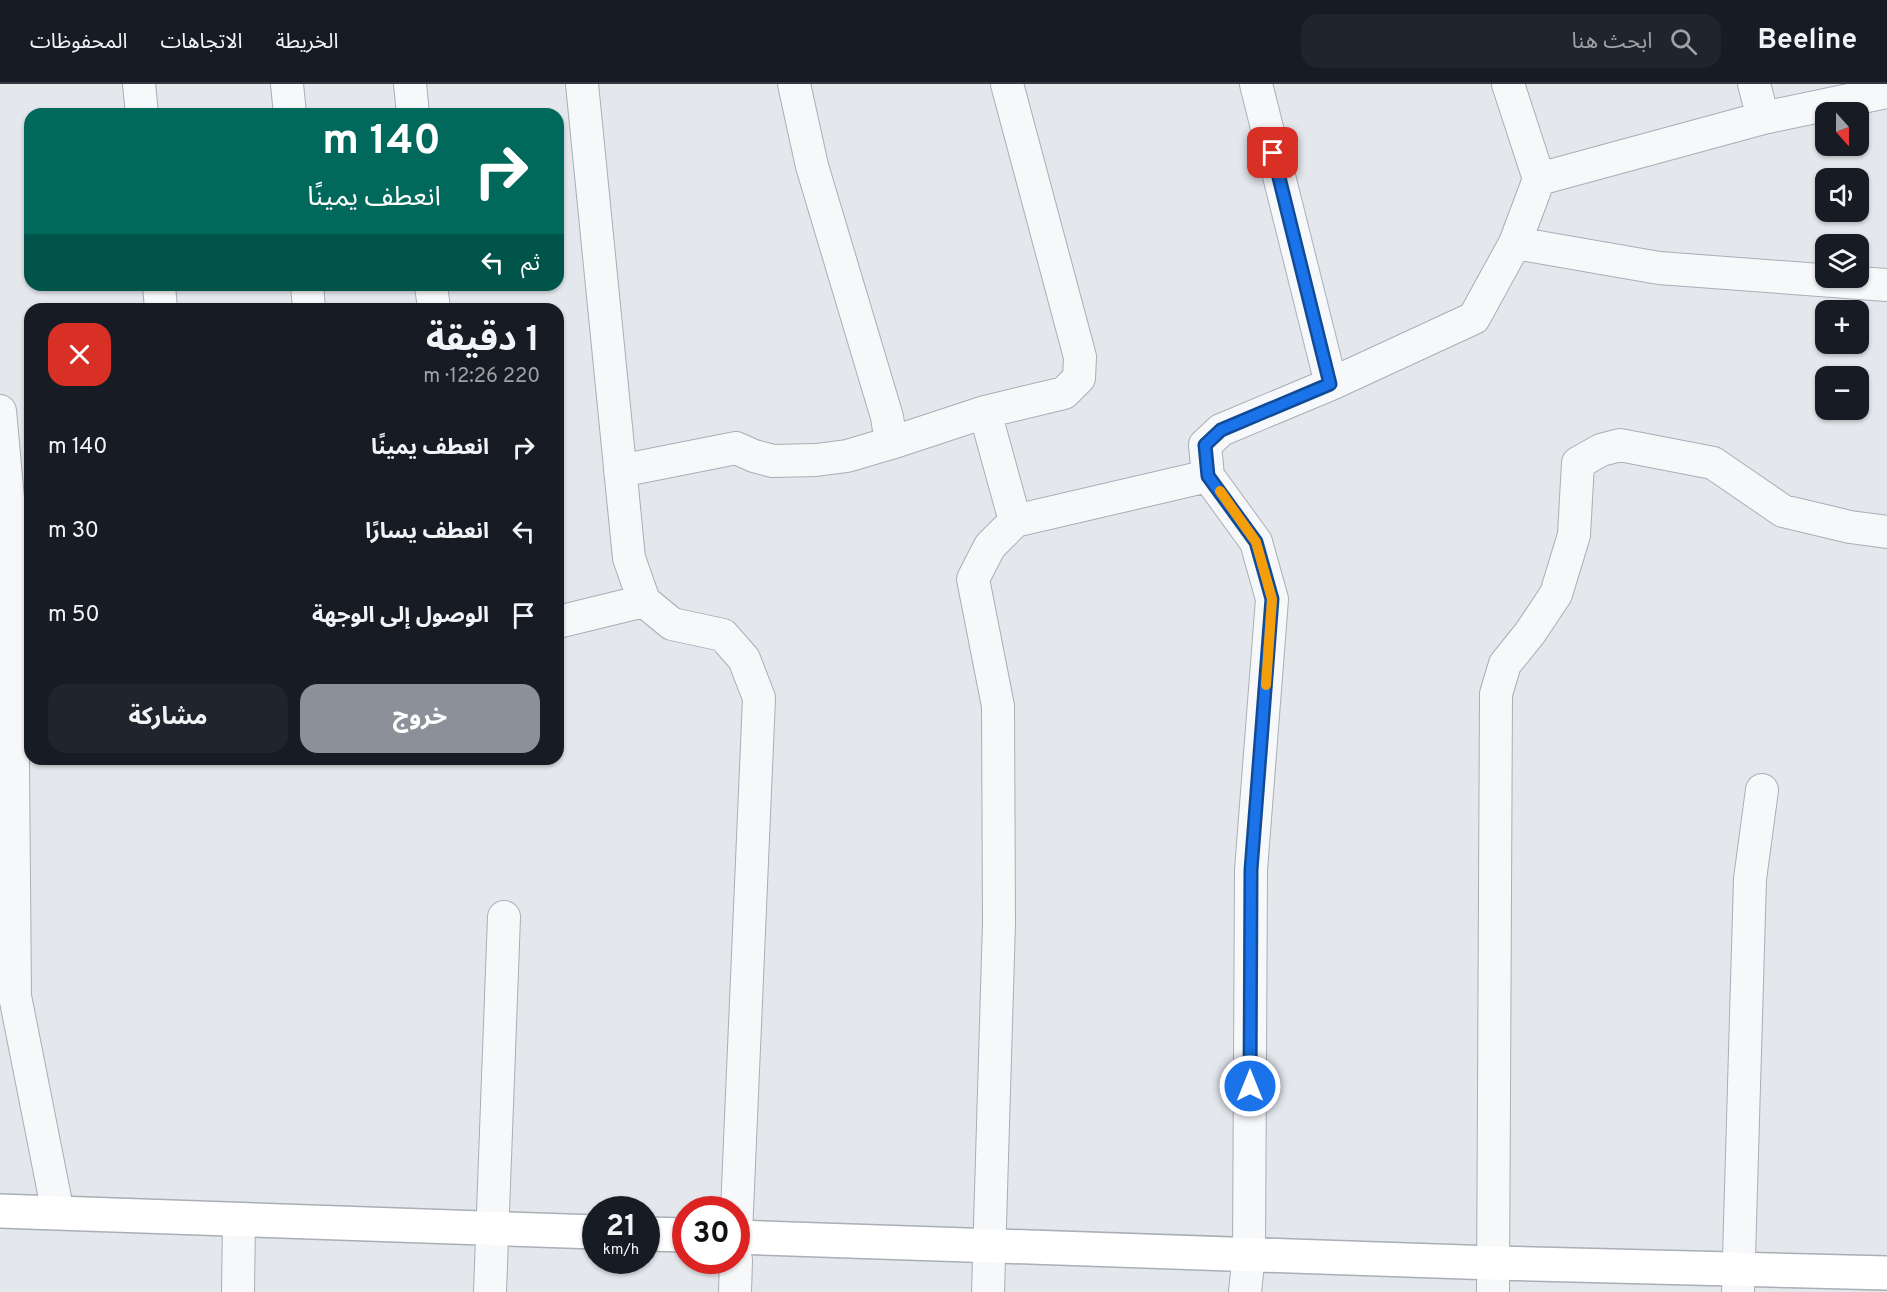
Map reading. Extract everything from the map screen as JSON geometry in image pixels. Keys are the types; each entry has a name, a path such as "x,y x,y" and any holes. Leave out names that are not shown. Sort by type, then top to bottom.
{"street":[{"path":"139,84 141,108"},
{"path":"287,84 289,108"},
{"path":"410,84 412,108"},
{"path":"582,84 629,558 644,601 672,624 723,636 744,659 759,698 738,1196"},
{"path":"794,84 812,166 887,417 891,443"},
{"path":"620,471 736,448 773,461 816,460 847,456 985,412 1064,393 1080,378 1080,357 1007,84"},
{"path":"1256,84 1330,384"},
{"path":"1245,1292 1249,1254 1251,870 1272,599 1256,542 1208,476 1205,445 1221,430 1330,384 1474,318 1515,243 1539,179 1508,84"},
{"path":"1754,84 1763,118"},
{"path":"1539,179 1763,118 1887,93"},
{"path":"1515,243 1659,268 1887,285"},
{"path":"0,411 6,531 21,724 8,998 58,1213"},
{"path":"985,412 1015,521"},
{"path":"1493,1278 1496,694 1505,663 1530,633 1556,594 1574,535 1578,463 1601,450 1620,445 1713,463 1783,511 1850,527 1887,532"},
{"path":"988,1292 999,922 998,706 973,579 990,546 1015,521 1208,476"},
{"path":"564,621 644,601"},
{"path":"1738,1281 1750,879 1762,790"},
{"path":"490,1292 504,917"},
{"path":"0,1211 582,1232"},
{"path":"238,1292 239,1220"},
{"path":"750,1236 1249,1254 1493,1278 1738,1281 1887,1273"},
{"path":"735,1292 736,1274"}],"slow traffic":[{"path":"1220,491 1256,542 1272,599 1266,685"}],"route":[{"path":"1250,1086 1251,870 1272,599 1256,542 1208,476 1205,445 1221,430 1330,384 1273,153"}]}
